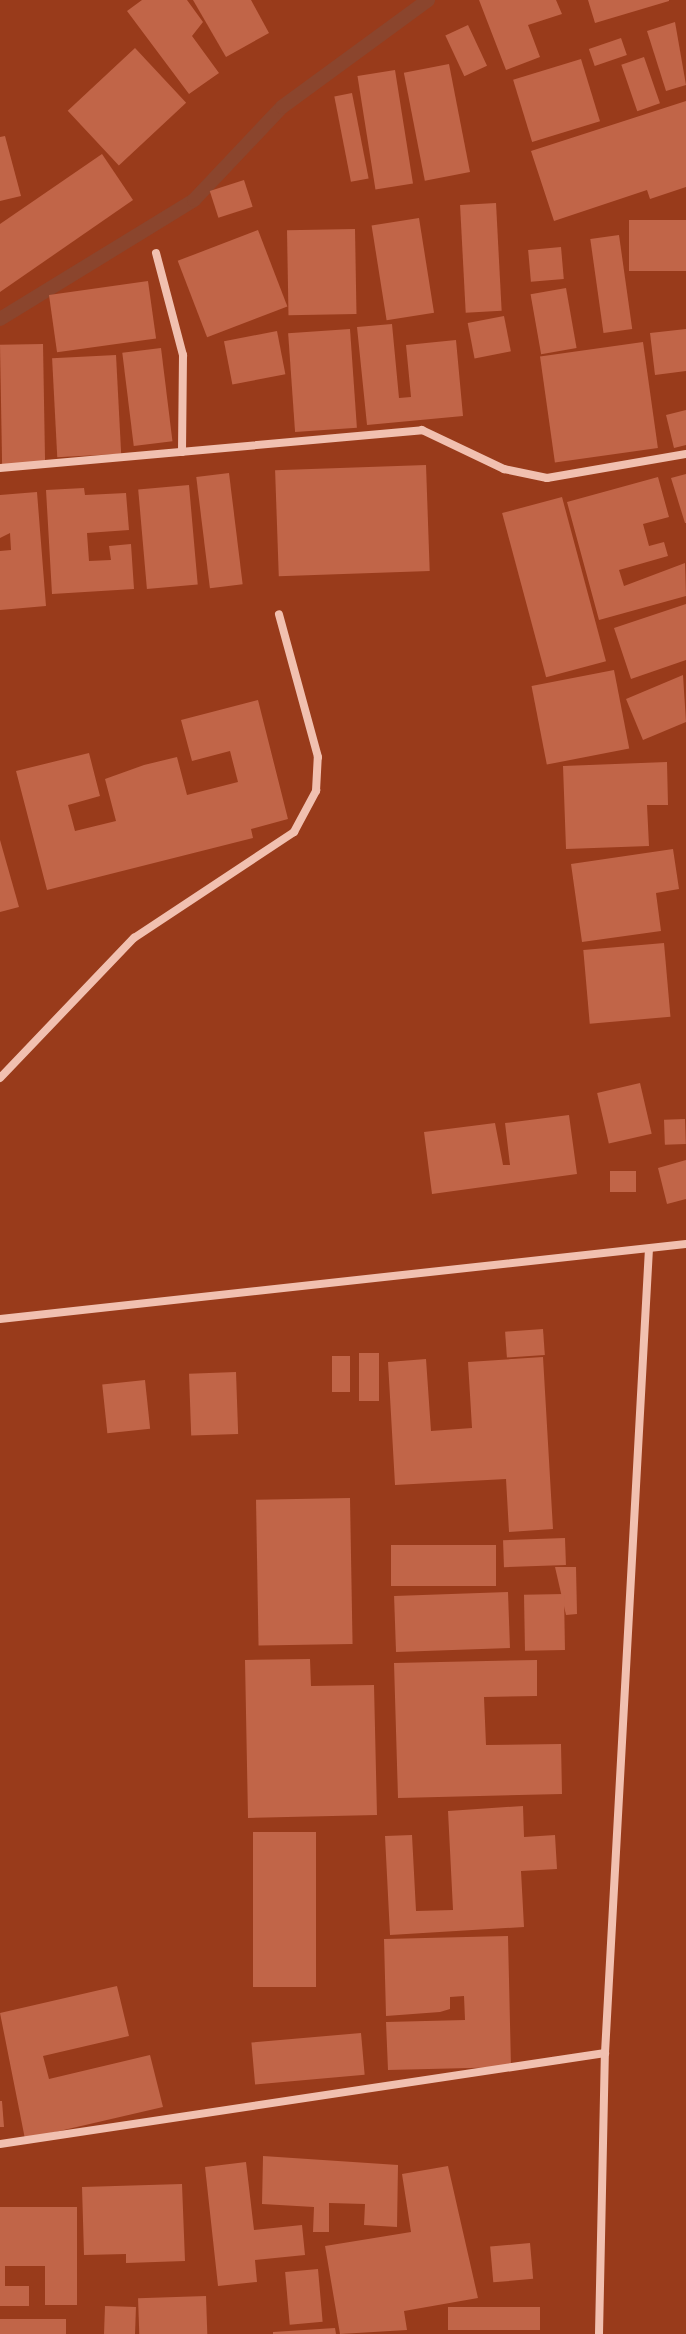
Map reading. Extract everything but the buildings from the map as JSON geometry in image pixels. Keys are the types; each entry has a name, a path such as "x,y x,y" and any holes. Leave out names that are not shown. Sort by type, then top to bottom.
{"street":[{"path":"156,253 183,355 182,452"},
{"path":"0,468 422,430 504,469 547,478 686,454"},
{"path":"0,1078 134,938 294,832 316,791 318,757 279,614"},
{"path":"0,1319 686,1244"},
{"path":"599,2334 605,2053 649,1249"},
{"path":"0,2144 605,2053"}],"waterway":[{"path":"0,319 194,200 282,107 428,0"}]}
